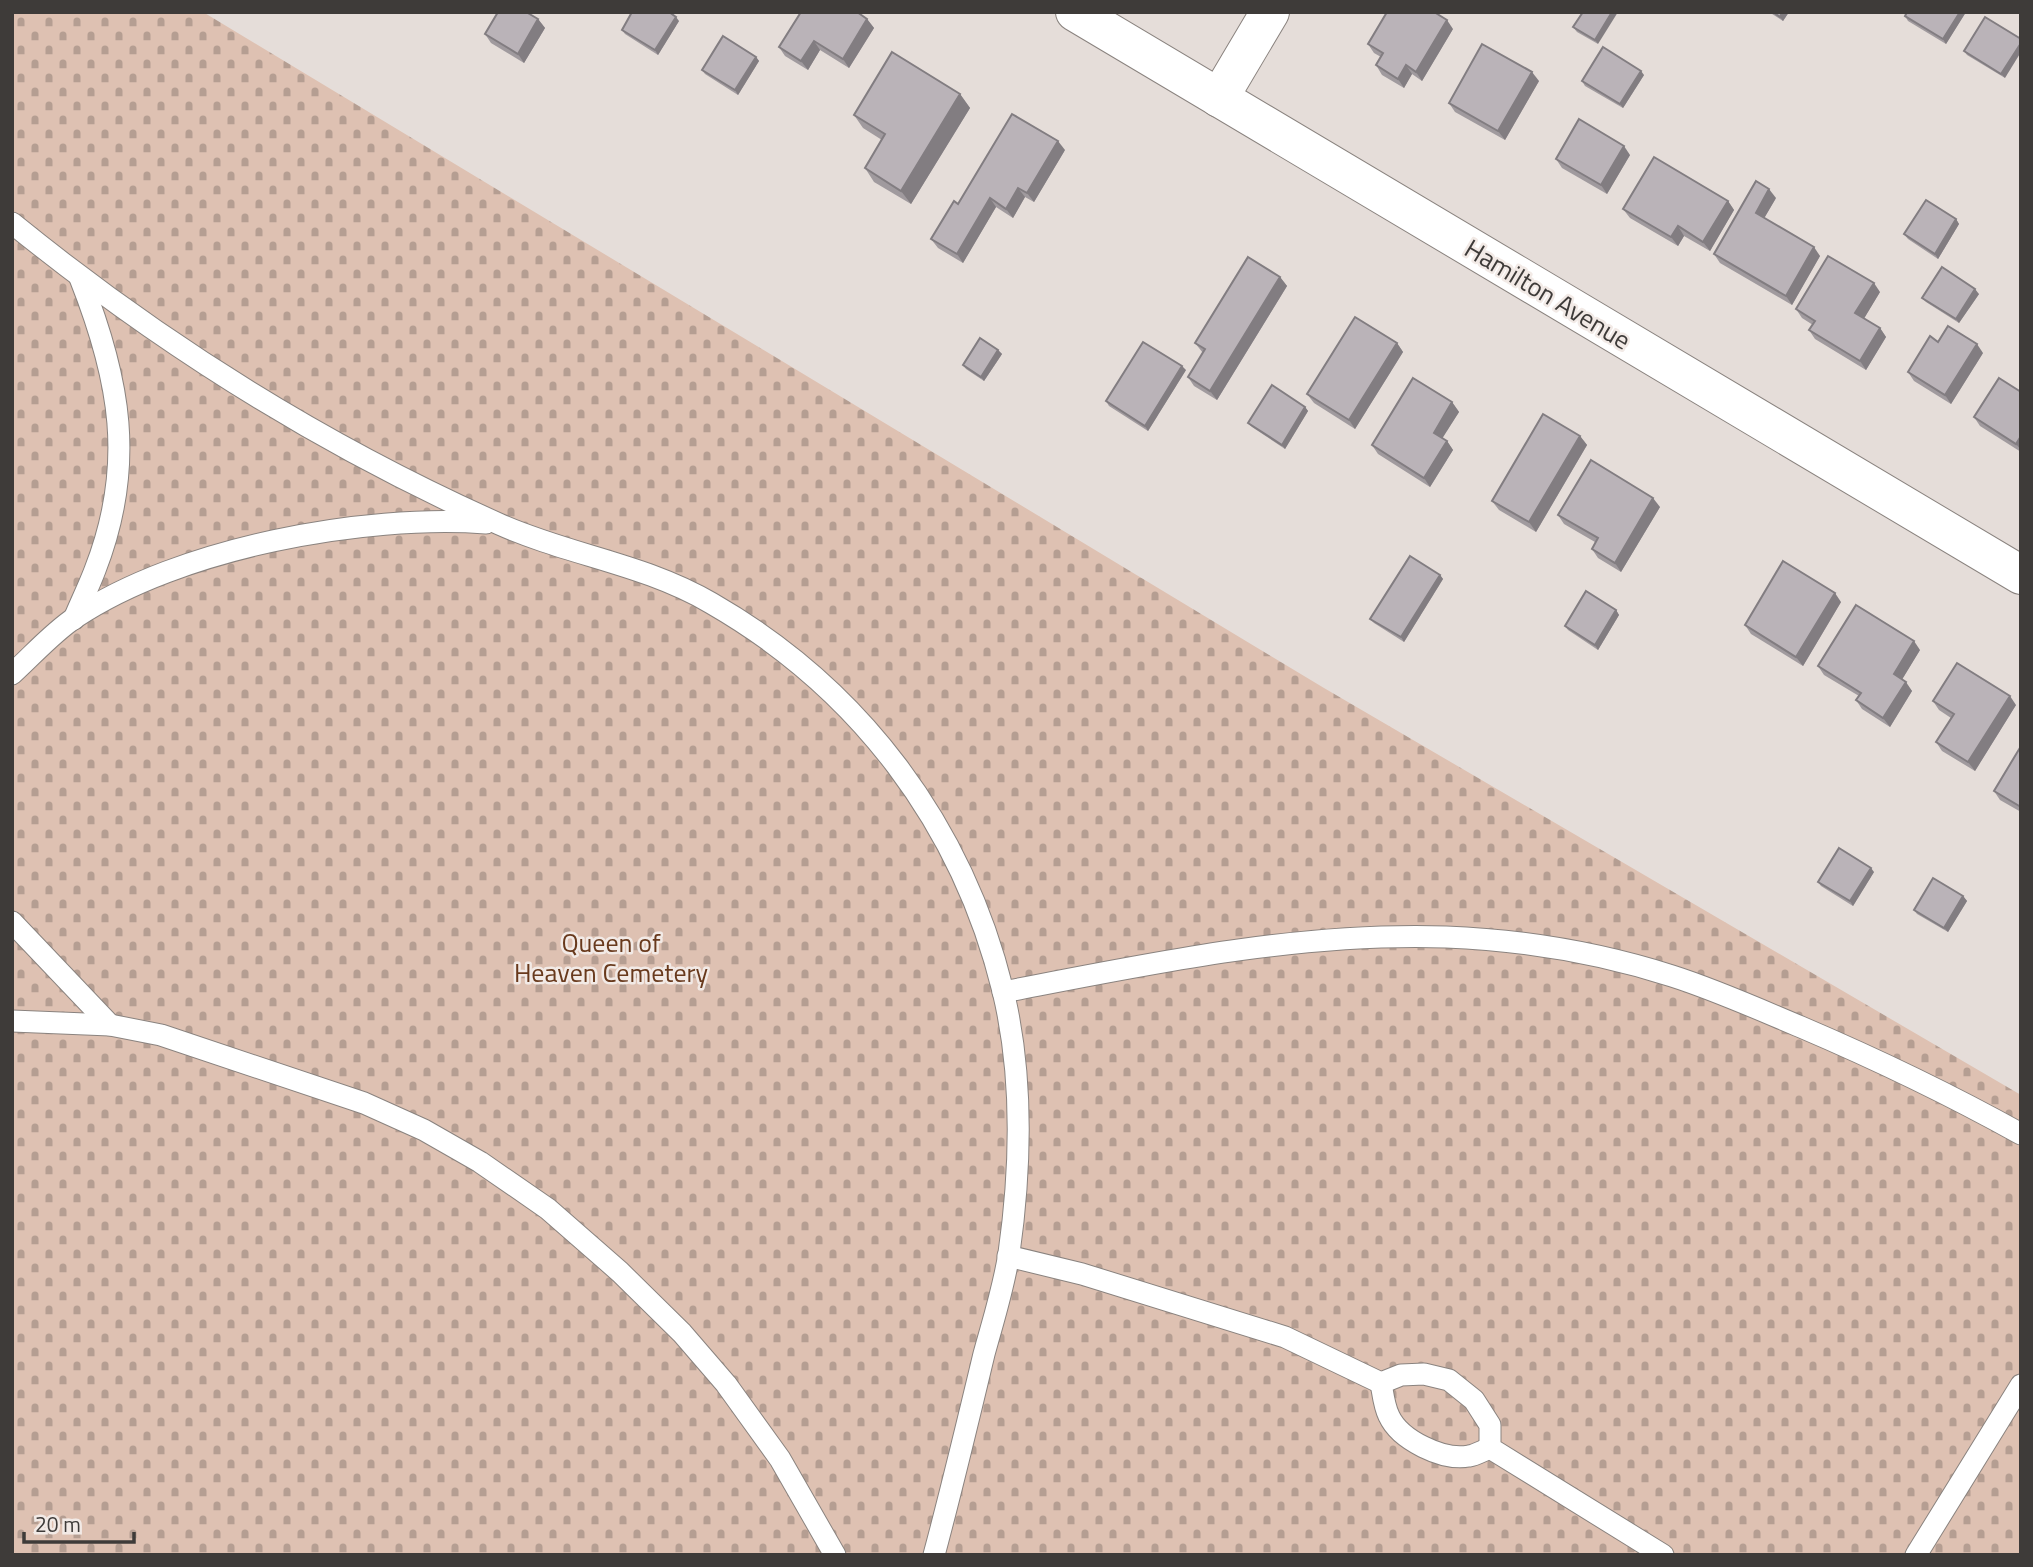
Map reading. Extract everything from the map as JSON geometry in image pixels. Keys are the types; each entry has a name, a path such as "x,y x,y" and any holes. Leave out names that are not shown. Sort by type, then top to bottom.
{"street":[{"name":"Hamilton Avenue","path":"1075,12 2021,575"},
{"path":"1219,98 1270,12"}],"lane":[{"path":"12,223 80,278 166,339 326,438 498,524 652,575 708,601 762,635 820,679 874,735 915,789 951,853 980,918 1003,992 1012,1047 1017,1107 1015,1184 1008,1256 934,1555"},
{"path":"74,619 96,569 109,524 118,481 121,438 115,389 99,327 80,278"},
{"path":"12,674 74,619 103,601 162,574 230,553 303,535 379,524 444,520 498,524"},
{"path":"12,922 110,1025"},
{"path":"1003,992 1172,959 1325,941 1445,937 1541,947 1623,962 1728,996 1880,1061 1958,1099 2021,1134"},
{"path":"12,1021 110,1025 161,1035 364,1103 424,1129 480,1162 548,1209 621,1272 682,1333 726,1384 780,1459 835,1555"},
{"path":"1008,1256 1082,1274 1285,1337 1381,1383 1401,1375 1424,1374 1449,1380 1474,1400 1490,1425 1490,1448"},
{"path":"1381,1383 1390,1419 1427,1449 1447,1456 1470,1456 1490,1448"},
{"path":"1916,1555 2021,1385"},
{"path":"1490,1448 1662,1555"}],"green space":[{"name":"Queen of Heaven Cemetery","path":"12,12 203,12 1324,688 2021,1095 2021,1555 12,1555"}],"building":[{"path":"498,12 526,12 538,19 518,54 485,34"},
{"path":"632,12 669,12 676,17 655,50 622,30"},
{"path":"801,12 857,12 867,19 843,59 814,41 801,61 779,47"},
{"path":"1387,12 1434,12 1447,20 1416,72 1406,65 1398,79 1376,65 1383,53 1368,44"},
{"path":"1583,12 1612,12 1595,40 1573,27"},
{"path":"1907,12 1960,12 1943,39 1905,16"},
{"path":"1985,17 2021,39 2001,74 1964,51"},
{"path":"723,36 756,57 735,90 702,70"},
{"path":"1482,44 1532,72 1498,131 1449,103"},
{"path":"1603,47 1641,71 1620,104 1582,81"},
{"path":"892,52 960,94 901,191 865,168 885,134 854,115"},
{"path":"1012,114 1058,141 1027,193 1018,188 1006,209 990,198 957,254 931,239 954,201 958,204"},
{"path":"1579,119 1624,146 1601,185 1556,159"},
{"path":"1654,157 1728,201 1703,242 1678,226 1671,237 1623,209"},
{"path":"1756,181 1769,189 1756,213 1814,247 1786,296 1714,254"},
{"path":"1926,200 1956,219 1935,254 1904,234"},
{"path":"1828,256 1874,283 1855,313 1880,328 1860,361 1809,330 1815,321 1796,309"},
{"path":"1248,257 1280,277 1210,391 1188,377 1205,349 1195,343"},
{"path":"1942,267 1975,289 1956,319 1922,298"},
{"path":"1355,317 1397,343 1349,420 1307,394"},
{"path":"1948,326 1977,344 1945,395 1908,372 1930,336 1938,342"},
{"path":"980,338 998,350 981,377 963,365"},
{"path":"1143,342 1182,366 1145,426 1106,401"},
{"path":"1413,378 1452,402 1434,433 1447,441 1424,478 1372,445"},
{"path":"1999,378 2021,392 2021,436 2016,444 1974,417"},
{"path":"1272,385 1305,407 1282,445 1248,423"},
{"path":"1543,414 1580,436 1529,522 1492,501"},
{"path":"1591,460 1653,498 1615,563 1592,549 1598,538 1558,515"},
{"path":"1410,556 1440,575 1401,637 1370,619"},
{"path":"1783,561 1835,593 1796,657 1745,625"},
{"path":"1586,591 1616,610 1595,645 1565,626"},
{"path":"1856,605 1914,641 1894,674 1906,682 1883,718 1856,700 1861,693 1818,666"},
{"path":"1957,663 2010,696 1968,762 1936,742 1954,714 1933,701"},
{"path":"2021,746 2021,807 1994,791"},
{"path":"1839,848 1871,868 1850,901 1818,882"},
{"path":"1933,878 1963,896 1944,928 1914,910"}]}
